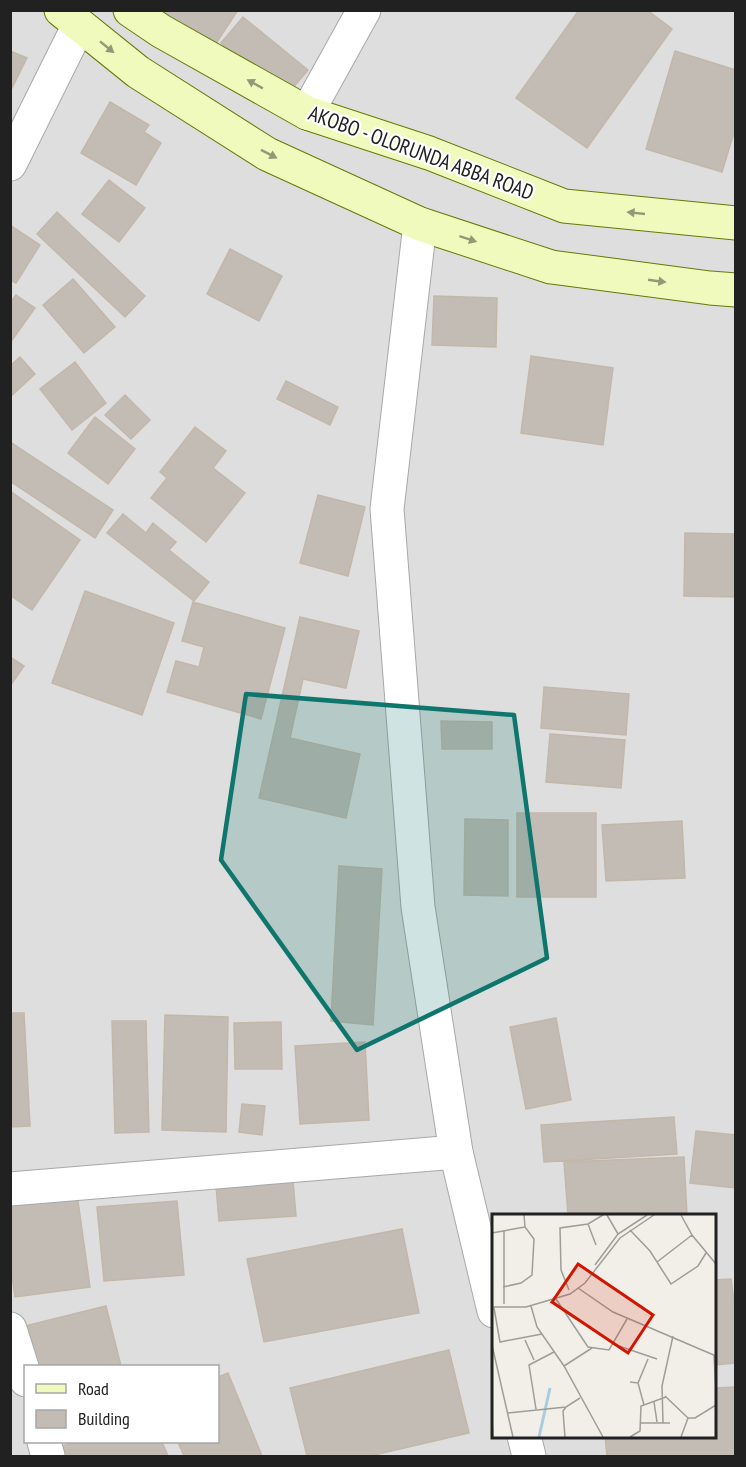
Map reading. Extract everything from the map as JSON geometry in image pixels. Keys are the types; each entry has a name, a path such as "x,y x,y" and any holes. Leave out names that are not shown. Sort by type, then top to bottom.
{"main road":[{"name":"AKOBO - OLORUNDA ABBA ROAD","path":"130,10 161,31 307,113 429,153 564,206 735,223"},
{"path":"70,18 138,72 267,154 420,224 551,267 735,290"}],"street":[{"path":"307,113 364,10"},
{"path":"10,164 70,18"},
{"path":"420,224 387,509 418,907 456,1152 492,1303"},
{"path":"10,1189 456,1152"},
{"path":"10,1329 24,1374"},
{"path":"524,1437 529,1456"}],"highlighted area":[{"path":"246,694 514,715 547,958 357,1050 221,860"}],"shaded area":[{"path":"10,11 735,11 735,1456 11,1456"}],"building":[{"path":"159,10 238,10 213,48"},
{"path":"579,10 647,10 672,29 587,148 516,98"},
{"path":"243,17 308,70 285,97 221,43"},
{"path":"10,51 27,58 10,92"},
{"path":"675,51 736,70 736,126 722,172 646,149"},
{"path":"110,102 149,125 144,132 161,143 136,185 81,153"},
{"path":"109,180 145,208 119,242 82,214"},
{"path":"57,212 145,296 125,317 37,234"},
{"path":"10,225 40,245 16,283 10,280"},
{"path":"230,249 282,276 259,321 207,294"},
{"path":"73,279 115,327 84,353 43,305"},
{"path":"16,295 35,308 10,343 10,303"},
{"path":"434,296 497,298 496,347 432,345"},
{"path":"531,356 613,368 603,445 521,433"},
{"path":"20,357 35,374 10,397 10,366"},
{"path":"75,362 106,403 72,430 40,389"},
{"path":"286,381 338,407 330,425 277,399"},
{"path":"125,395 150,420 131,439 105,415"},
{"path":"95,417 135,449 108,484 68,453"},
{"path":"195,427 226,451 213,468 245,493 206,542 151,498 167,478 160,472"},
{"path":"10,442 113,510 95,538 10,481"},
{"path":"10,491 80,540 32,610 10,595"},
{"path":"318,495 365,507 348,576 300,563"},
{"path":"123,514 146,533 153,523 176,542 169,550 209,582 194,601 107,533"},
{"path":"685,533 736,534 736,597 684,596"},
{"path":"85,591 174,623 142,715 52,683"},
{"path":"193,602 285,628 261,719 167,692 176,661 199,667 204,647 182,641"},
{"path":"300,617 359,631 346,688 303,679 290,738 360,754 346,818 259,798"},
{"path":"10,657 24,666 10,686"},
{"path":"544,687 629,694 626,735 541,728"},
{"path":"441,721 492,722 492,749 442,749"},
{"path":"550,734 625,740 621,788 546,782"},
{"path":"517,813 596,813 596,897 517,897"},
{"path":"465,819 508,820 508,896 464,895"},
{"path":"682,821 685,878 606,881 602,825"},
{"path":"339,866 382,869 373,1025 331,1021"},
{"path":"10,1013 24,1013 30,1126 10,1127"},
{"path":"165,1015 228,1017 226,1132 162,1130"},
{"path":"556,1018 571,1100 526,1109 510,1027"},
{"path":"112,1021 146,1021 149,1132 115,1133"},
{"path":"281,1022 282,1069 235,1069 234,1023"},
{"path":"365,1042 369,1120 300,1124 295,1046"},
{"path":"242,1104 265,1106 262,1135 239,1132"},
{"path":"674,1117 677,1154 544,1162 541,1125"},
{"path":"696,1131 736,1135 736,1188 690,1183"},
{"path":"684,1157 687,1214 568,1214 564,1162"},
{"path":"293,1181 296,1216 219,1221 216,1186"},
{"path":"77,1194 90,1287 15,1297 10,1262 10,1202"},
{"path":"177,1201 184,1275 104,1281 97,1207"},
{"path":"402,1229 419,1313 264,1342 247,1259"},
{"path":"731,1279 736,1316 736,1363 716,1365 716,1280"},
{"path":"106,1306 121,1365 35,1365 25,1326"},
{"path":"449,1350 469,1433 370,1456 307,1456 290,1388"},
{"path":"228,1373 262,1456 184,1456 178,1443 219,1443 219,1377"},
{"path":"736,1387 736,1456 607,1456 605,1437 716,1437 716,1388"},
{"path":"71,1443 162,1443 168,1456 55,1456 52,1450"}]}
